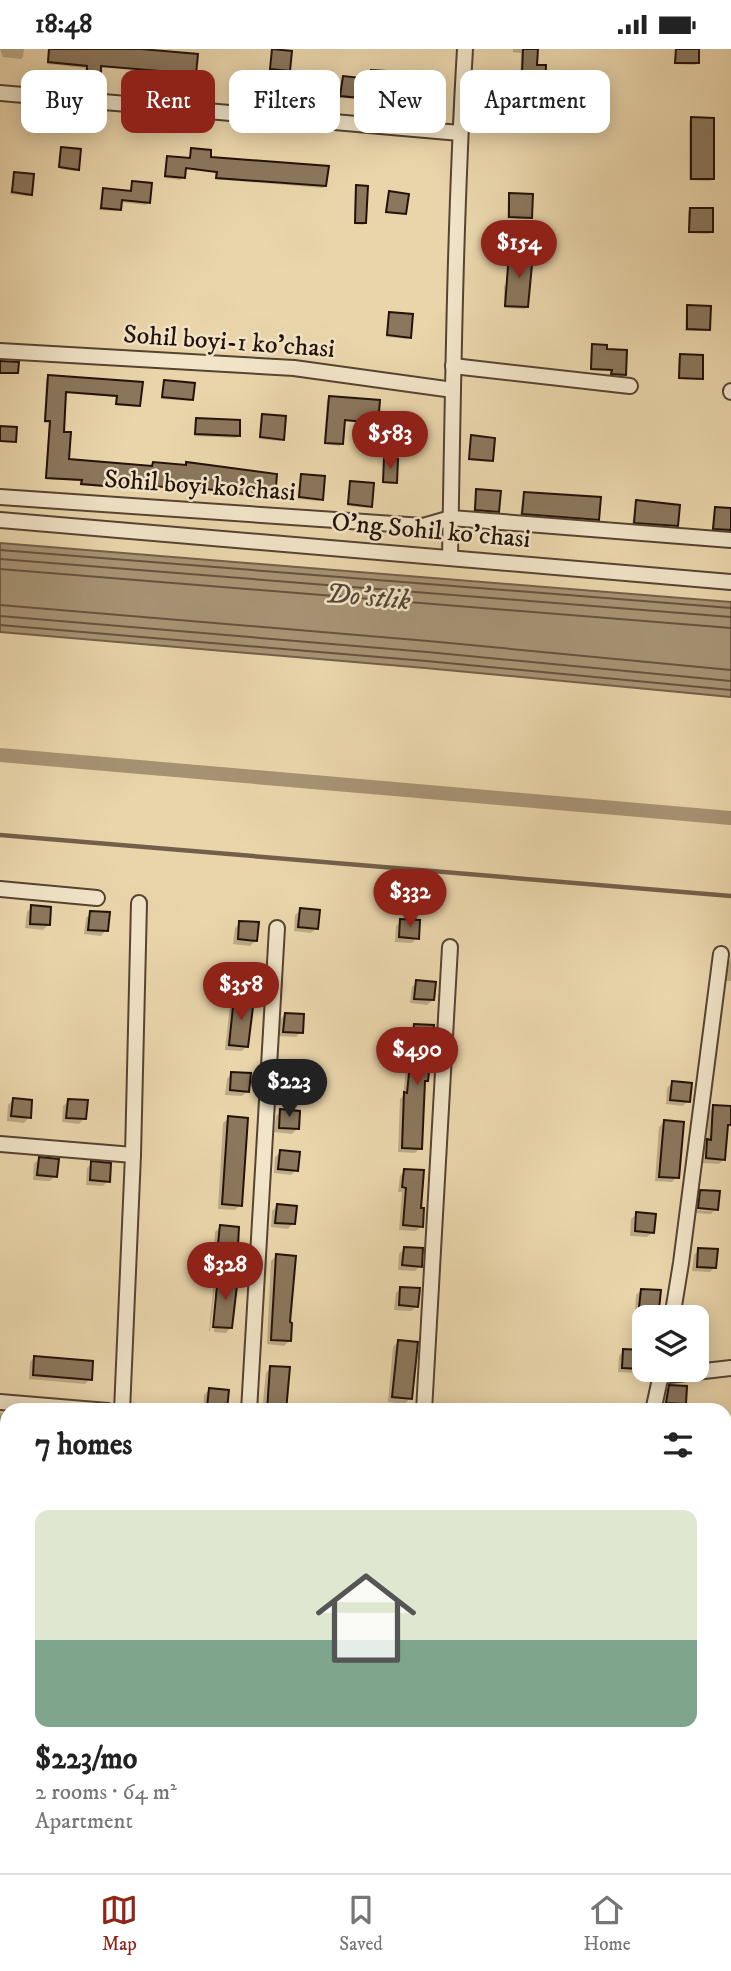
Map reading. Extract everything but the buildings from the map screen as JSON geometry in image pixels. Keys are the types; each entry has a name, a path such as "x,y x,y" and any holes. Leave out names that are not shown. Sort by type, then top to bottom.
{"street":[{"path":"464,70 465,49"},
{"path":"0,93 460,133 450,558"},
{"name":"Sohil boyi-1 ko'chasi","path":"0,351 294,368 453,390"},
{"path":"453,366 630,386"},
{"name":"Sohil boyi ko'chasi","path":"0,497 423,526 451,518 731,540"},
{"name":"O'ng Sohil ko'chasi","path":"0,520 731,582"},
{"path":"0,889 97,898"},
{"path":"122,1403 133,1154 139,903"},
{"path":"249,1403 278,928"},
{"path":"424,1403 450,947"},
{"path":"674,1305 721,954"},
{"path":"0,1144 133,1154"},
{"path":"709,1370 731,1368"},
{"path":"655,1403 659,1382"}],"water":[{"name":"Do'stlik","path":"0,543 731,602 731,697 0,632"}],"waterway":[{"path":"0,755 731,818"},
{"path":"0,835 731,896"}]}
